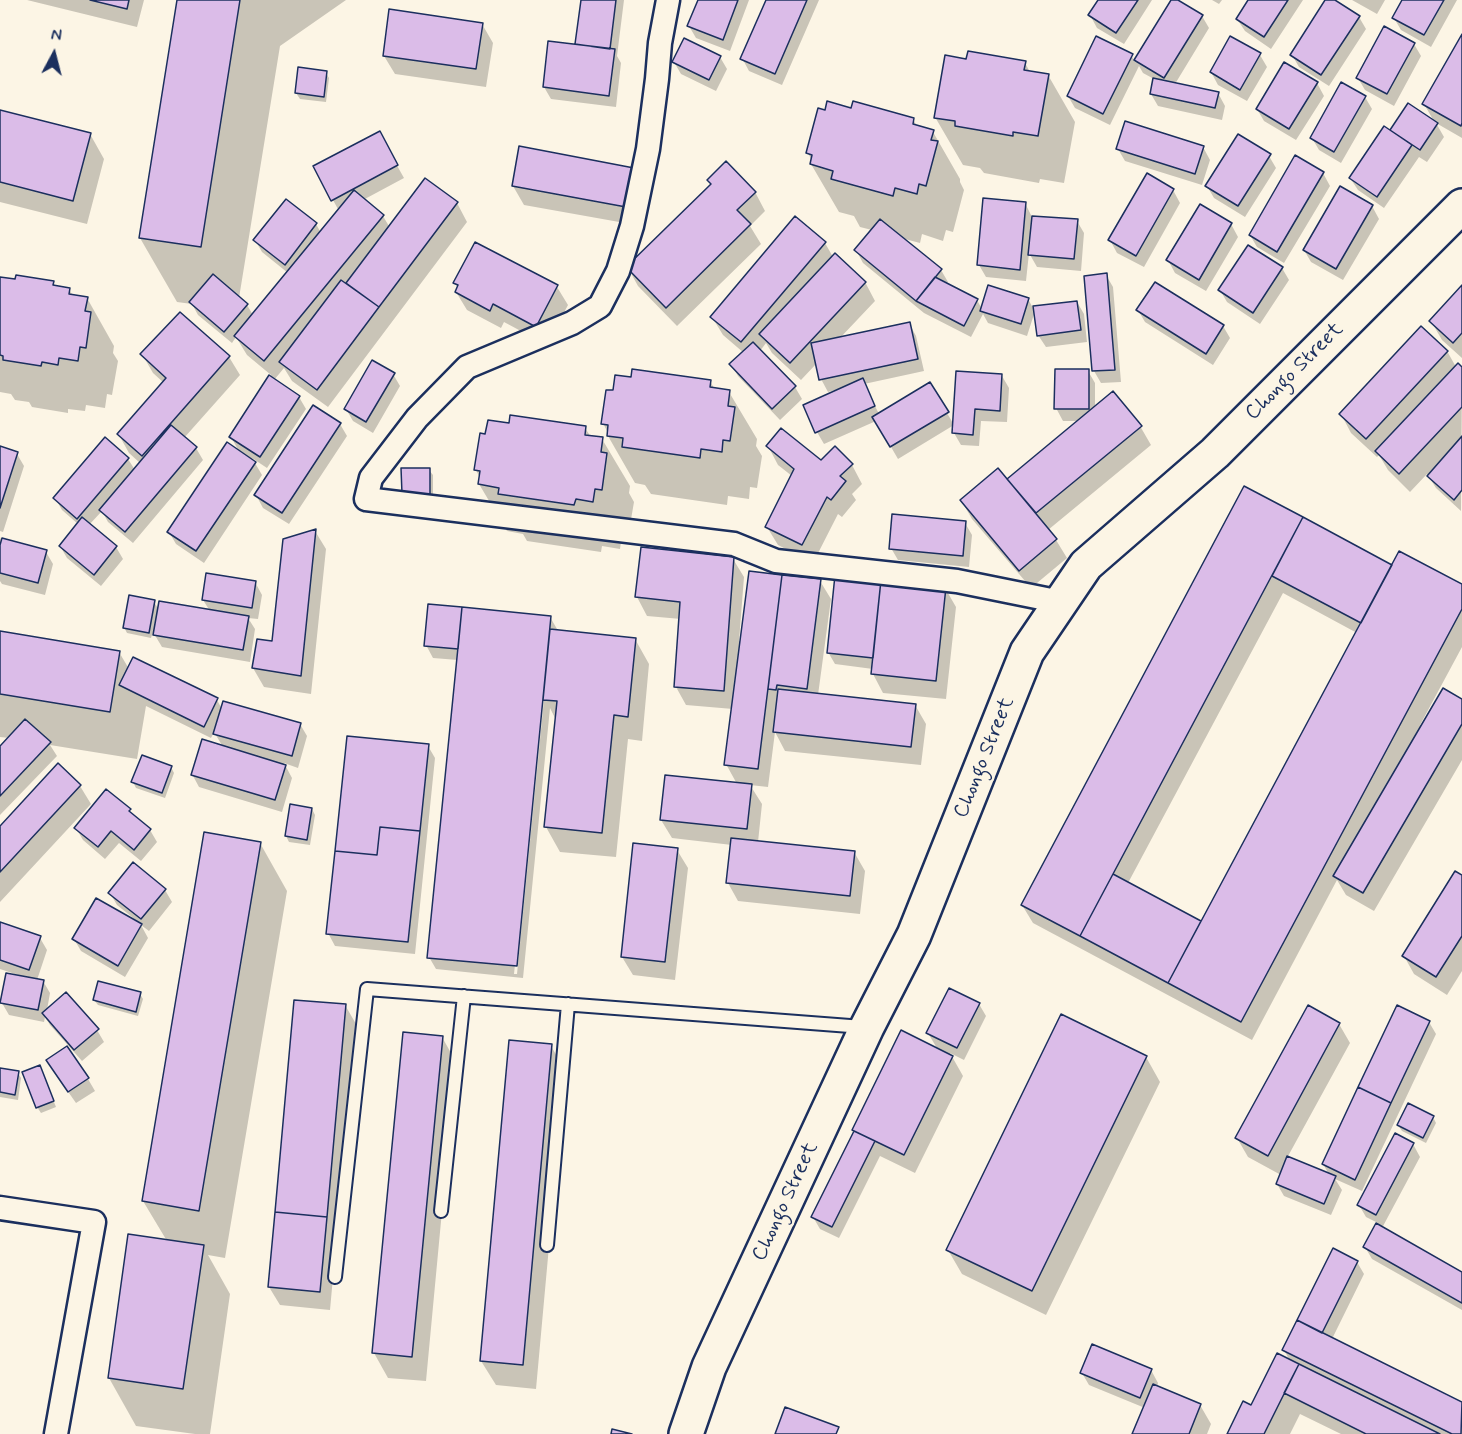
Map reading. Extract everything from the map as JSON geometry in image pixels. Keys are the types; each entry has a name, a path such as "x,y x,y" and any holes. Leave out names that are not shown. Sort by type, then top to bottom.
{"street":[{"path":"668,0 660,43 648,150 632,226 618,271 600,306 572,323 467,367 417,418 371,478 366,499 734,544 776,561 957,581 1061,602"},
{"name":"Chongo Street","path":"686,1434 709,1367 867,1027 914,935 1027,652 1086,565 1215,453 1462,206"},
{"path":"0,1208 94,1222 56,1434"}],"lane":[{"path":"336,1277 367,989 867,1027"},
{"path":"441,1211 464,996"},
{"path":"547,1245 568,1004"}],"building":[{"path":"90,0 129,0 127,9"},
{"path":"177,0 240,0 201,247 139,238"},
{"path":"581,0 616,0 610,49 575,44"},
{"path":"698,0 738,0 723,40 687,26"},
{"path":"766,0 807,0 775,74 740,59"},
{"path":"1098,0 1138,0 1116,33 1088,15"},
{"path":"1171,0 1178,0 1203,15 1164,78 1134,60"},
{"path":"1248,0 1288,0 1264,37 1236,19"},
{"path":"1325,0 1335,0 1360,16 1321,75 1290,55"},
{"path":"1402,0 1444,0 1424,35 1392,18"},
{"path":"389,9 483,23 476,69 383,56"},
{"path":"1384,26 1415,43 1387,94 1356,78"},
{"path":"1462,34 1462,123 1461,126 1422,104"},
{"path":"1096,36 1133,54 1103,114 1067,96"},
{"path":"1230,36 1261,53 1240,90 1210,72"},
{"path":"684,38 721,56 709,80 672,62"},
{"path":"548,41 615,49 609,96 543,87"},
{"path":"968,51 1026,61 1024,70 1049,74 1038,136 1013,132 1013,136 955,126 955,121 934,118 945,55 966,59"},
{"path":"1284,62 1318,82 1289,129 1256,109"},
{"path":"298,67 327,71 324,97 295,93"},
{"path":"1153,78 1219,92 1215,108 1150,94"},
{"path":"1341,82 1366,96 1334,152 1310,138"},
{"path":"827,101 851,108 853,101 914,118 913,124 934,130 931,140 938,141 926,186 919,184 917,194 895,188 893,196 831,179 833,171 810,164 812,155 806,153 818,108 825,110"},
{"path":"1408,103 1438,123 1420,150 1390,130"},
{"path":"0,110 91,133 73,201 0,182"},
{"path":"1125,121 1204,146 1195,174 1116,149"},
{"path":"1384,126 1412,145 1377,197 1349,178"},
{"path":"380,131 398,165 331,201 313,166"},
{"path":"1238,134 1271,154 1238,206 1205,186"},
{"path":"519,146 634,168 626,207 512,186"},
{"path":"1295,155 1324,172 1277,252 1249,235"},
{"path":"726,161 756,192 737,210 751,224 666,308 626,267 711,184 707,180"},
{"path":"1147,173 1174,189 1136,256 1108,240"},
{"path":"425,178 458,202 379,307 346,283"},
{"path":"1340,186 1373,205 1336,269 1303,250"},
{"path":"354,190 384,215 264,361 234,336"},
{"path":"983,198 1026,202 1020,270 977,265"},
{"path":"286,199 317,223 285,265 253,240"},
{"path":"1200,204 1232,223 1199,280 1166,260"},
{"path":"795,216 826,242 741,342 710,317"},
{"path":"1032,216 1078,219 1074,259 1028,255"},
{"path":"880,219 942,269 916,301 854,250"},
{"path":"475,242 558,285 536,327 493,304 490,311 455,292 458,285 453,283"},
{"path":"1248,245 1283,267 1253,313 1218,290"},
{"path":"835,253 866,282 790,363 759,334"},
{"path":"1107,273 1115,370 1092,371 1084,276"},
{"path":"213,274 248,304 224,332 189,302"},
{"path":"16,275 54,281 53,285 70,288 69,294 88,297 85,311 91,312 86,348 80,347 78,361 59,358 58,365 42,362 41,366 3,360 3,356 0,355 0,277 15,279"},
{"path":"935,277 978,299 964,326 916,301"},
{"path":"341,280 379,307 317,390 279,362"},
{"path":"1155,282 1224,325 1206,354 1136,310"},
{"path":"988,285 1029,298 1021,324 980,311"},
{"path":"1462,285 1462,333 1453,343 1429,321"},
{"path":"1077,301 1081,330 1037,336 1033,306"},
{"path":"180,312 230,356 142,456 117,434 166,378 140,354"},
{"path":"910,322 918,359 819,380 811,343"},
{"path":"1421,326 1448,351 1366,439 1339,414"},
{"path":"753,342 796,386 772,409 729,364"},
{"path":"372,360 395,373 366,422 344,409"},
{"path":"1458,363 1462,367 1462,407 1399,474 1375,451"},
{"path":"632,369 711,380 710,387 730,390 728,406 735,407 730,441 723,440 722,452 701,449 700,458 622,447 623,438 607,436 608,425 601,424 606,390 613,390 615,375 631,377"},
{"path":"1055,369 1089,369 1089,409 1054,409"},
{"path":"956,371 1002,374 1000,411 975,409 973,435 952,433"},
{"path":"269,375 300,396 260,457 229,437"},
{"path":"863,378 875,406 815,433 803,405"},
{"path":"930,382 949,412 890,447 872,417"},
{"path":"1113,391 1142,426 1036,513 1007,479"},
{"path":"313,405 341,423 282,513 254,495"},
{"path":"510,415 586,426 585,435 603,437 601,452 607,453 602,490 595,489 593,502 576,499 574,505 498,494 499,488 478,484 480,471 474,470 480,433 485,434 488,420 509,423"},
{"path":"171,425 197,447 125,532 99,510"},
{"path":"781,428 821,460 835,446 853,464 840,476 846,481 831,500 827,497 802,545 765,527 794,469 766,446"},
{"path":"1462,436 1462,490 1454,500 1427,476"},
{"path":"105,437 129,458 77,519 53,498"},
{"path":"227,442 256,462 196,551 167,532"},
{"path":"0,446 18,452 0,508"},
{"path":"401,468 430,468 430,494 402,494"},
{"path":"998,468 1057,539 1019,571 960,500"},
{"path":"1244,486 1303,517 1080,936 1021,905"},
{"path":"892,514 966,521 963,556 889,549"},
{"path":"82,517 117,546 94,575 59,546"},
{"path":"1303,517 1392,565 1361,623 1272,576"},
{"path":"316,529 301,676 252,668 257,639 272,641 283,539"},
{"path":"2,538 47,550 38,583 0,573"},
{"path":"641,547 734,557 724,691 674,687 680,602 635,597"},
{"path":"1399,551 1462,584 1462,609 1241,1022 1168,983"},
{"path":"749,571 782,575 758,769 724,765"},
{"path":"206,573 256,581 252,608 202,600"},
{"path":"782,575 821,579 807,689 777,685 776,690 768,689"},
{"path":"835,575 881,580 873,658 827,653"},
{"path":"881,580 946,587 936,681 871,674"},
{"path":"129,595 155,600 149,633 123,628"},
{"path":"159,601 249,616 243,650 153,635"},
{"path":"428,604 462,607 458,649 424,646"},
{"path":"462,607 551,616 517,966 427,958"},
{"path":"550,629 636,638 628,717 614,715 602,833 544,827 557,701 543,700"},
{"path":"0,631 120,651 110,712 0,694"},
{"path":"133,657 218,698 204,727 119,685"},
{"path":"1443,688 1462,699 1462,724 1363,893 1333,876"},
{"path":"778,689 916,704 911,747 773,732"},
{"path":"223,701 301,723 292,756 213,734"},
{"path":"25,719 51,742 0,796 0,746"},
{"path":"347,736 429,744 420,831 380,827 377,855 335,851"},
{"path":"202,739 286,765 275,800 191,775"},
{"path":"142,755 172,766 162,793 131,782"},
{"path":"58,763 81,785 0,872 0,826"},
{"path":"665,775 752,784 747,829 660,820"},
{"path":"106,789 151,829 134,850 111,831 98,847 74,828"},
{"path":"290,804 312,808 307,840 285,836"},
{"path":"380,827 420,831 408,942 326,934 335,851 377,855"},
{"path":"204,832 261,842 199,1211 142,1201"},
{"path":"731,838 855,851 850,896 726,883"},
{"path":"633,843 678,848 665,962 621,957"},
{"path":"133,862 166,889 141,919 108,893"},
{"path":"1455,871 1462,875 1462,936 1436,977 1402,956"},
{"path":"1113,874 1201,921 1168,983 1080,936"},
{"path":"96,898 142,924 118,966 72,939"},
{"path":"0,922 41,936 29,970 0,960"},
{"path":"6,973 44,980 38,1010 0,1003"},
{"path":"98,981 141,992 136,1012 93,1000"},
{"path":"949,988 980,1003 957,1048 926,1033"},
{"path":"66,992 99,1029 74,1050 42,1013"},
{"path":"294,1000 346,1004 327,1217 275,1212"},
{"path":"1308,1005 1340,1023 1268,1156 1235,1138"},
{"path":"1397,1005 1430,1021 1391,1103 1358,1087"},
{"path":"1061,1014 1147,1056 1032,1291 946,1250"},
{"path":"901,1030 953,1056 904,1155 852,1130"},
{"path":"403,1032 443,1036 412,1357 372,1353"},
{"path":"509,1040 552,1044 523,1365 480,1361"},
{"path":"67,1046 89,1078 68,1092 46,1060"},
{"path":"40,1065 54,1101 36,1108 22,1072"},
{"path":"0,1068 19,1071 15,1095 0,1092"},
{"path":"1358,1087 1391,1103 1355,1180 1322,1164"},
{"path":"1408,1103 1434,1116 1423,1138 1397,1125"},
{"path":"854,1131 875,1141 832,1227 811,1217"},
{"path":"1395,1133 1414,1143 1376,1215 1357,1205"},
{"path":"1287,1156 1336,1176 1324,1204 1276,1184"},
{"path":"275,1212 327,1217 320,1292 268,1287"},
{"path":"1376,1223 1462,1272 1462,1303 1363,1247"},
{"path":"128,1234 204,1245 183,1389 108,1378"},
{"path":"1333,1248 1358,1261 1322,1333 1297,1320"},
{"path":"1297,1320 1462,1402 1461,1434 1452,1434 1282,1350"},
{"path":"1092,1344 1152,1369 1140,1398 1080,1373"},
{"path":"1277,1353 1299,1364 1264,1434 1227,1434 1243,1401 1251,1405"},
{"path":"1299,1364 1440,1434 1366,1434 1284,1393"},
{"path":"1153,1384 1201,1404 1189,1434 1132,1434"},
{"path":"785,1407 839,1427 836,1434 775,1434"},
{"path":"612,1429 632,1434 611,1434"}]}
